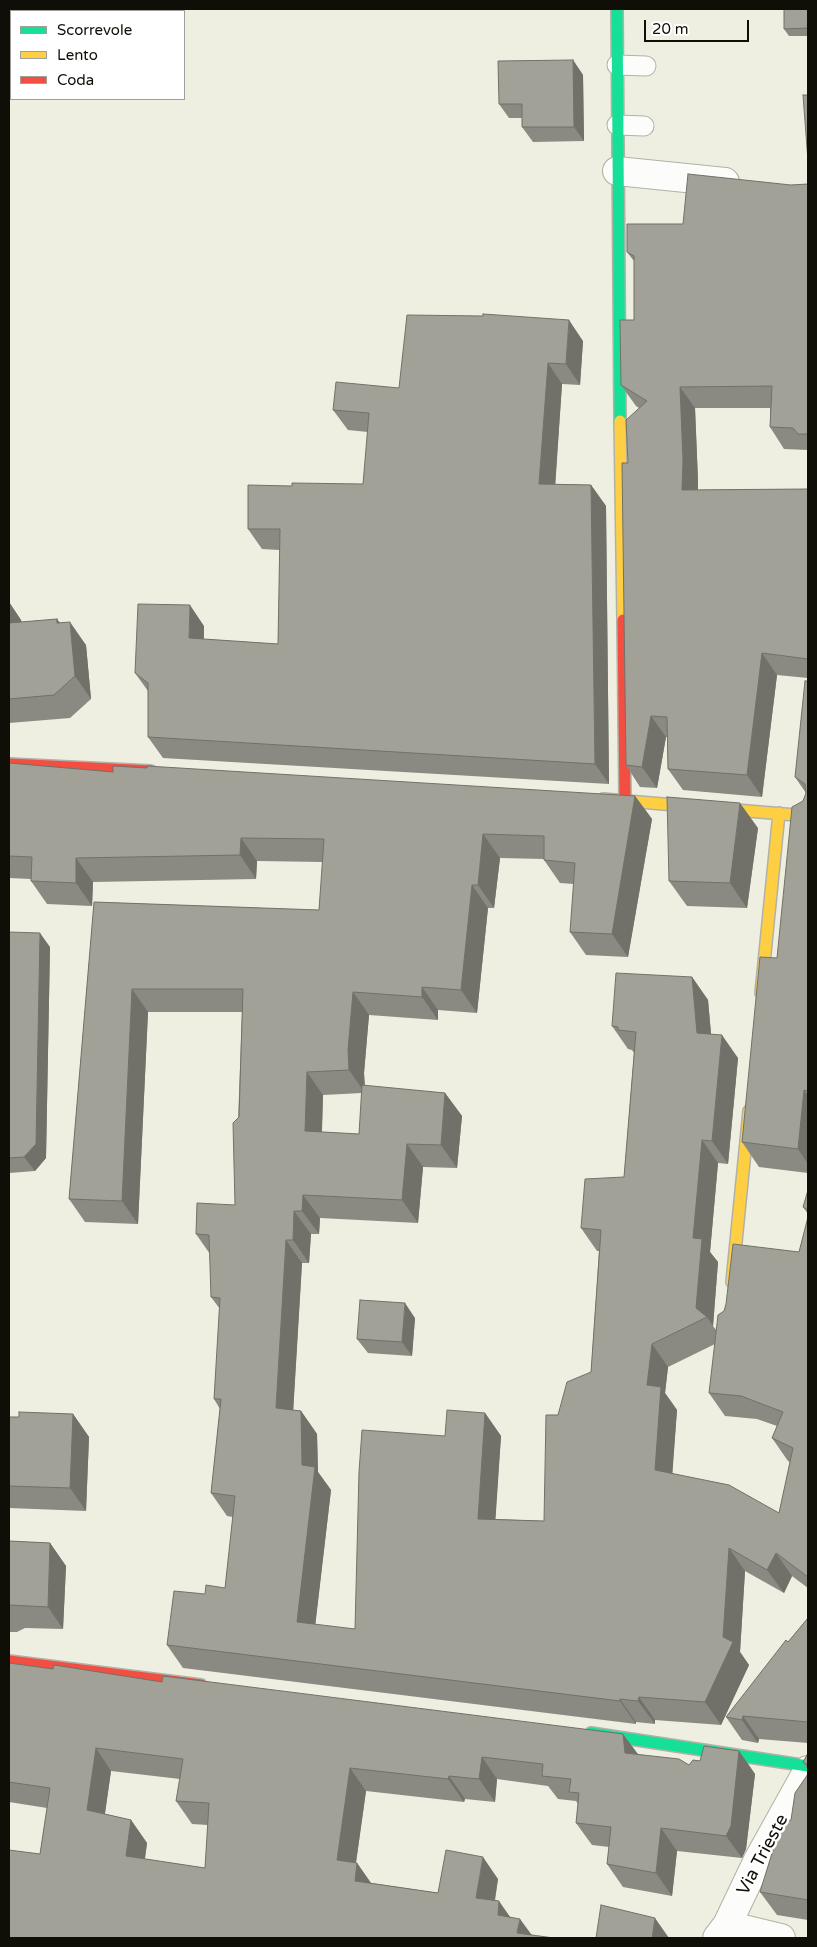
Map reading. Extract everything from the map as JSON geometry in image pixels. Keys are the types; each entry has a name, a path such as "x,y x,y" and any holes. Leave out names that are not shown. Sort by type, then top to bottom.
{"street":[{"path":"618,9 617,171 625,801"},
{"path":"617,171 751,185"},
{"path":"9,764 164,772"},
{"path":"596,799 808,816"},
{"path":"760,1000 779,813"},
{"path":"730,1295 750,1098"},
{"path":"9,1662 215,1687"},
{"path":"574,1732 808,1766"},
{"name":"Via Trieste","path":"722,1931 758,1860 808,1770"},
{"path":"722,1931 781,1938"}],"lane":[{"path":"617,65 646,66"},
{"path":"617,125 644,126"}],"building":[{"path":"784,9 808,9 808,28 784,29"},
{"path":"573,60 574,127 522,127 522,104 499,104 498,61"},
{"path":"803,95 808,95 808,161"},
{"path":"688,174 791,185 808,184 808,434 798,434 793,428 770,427 772,386 680,387 683,460 682,490 808,489 808,659 762,653 747,775 668,769 667,717 651,716 642,767 626,765 622,463 628,463 626,420 647,401 621,385 620,320 634,320 634,256 627,252 627,224 683,224"},
{"path":"483,314 569,320 566,364 548,363 539,484 591,485 595,764 148,737 148,683 135,673 138,604 190,605 189,638 278,644 280,529 248,529 248,485 292,486 292,483 363,484 369,413 333,410 336,382 399,388 407,315 483,316"},
{"path":"57,619 57,623 70,622 75,676 54,695 9,699 9,623"},
{"path":"805,681 808,681 808,1091 804,1090 798,1149 742,1142 760,957 777,958 792,807 803,801 806,793 805,784 795,777"},
{"path":"9,763 113,772 113,766 147,768 147,766 635,796 612,934 570,932 575,863 544,860 544,836 483,834 478,885 472,885 461,990 422,987 422,997 353,992 348,1050 349,1070 307,1072 305,1131 359,1134 362,1085 445,1093 441,1145 407,1144 402,1200 303,1195 302,1211 294,1211 293,1240 286,1240 276,1408 301,1411 302,1465 315,1467 297,1622 355,1629 359,1472 362,1430 445,1436 447,1410 485,1413 478,1519 544,1521 546,1415 558,1415 567,1382 591,1372 601,1230 581,1228 585,1179 624,1177 636,1032 618,1030 618,1027 612,1026 616,973 692,977 697,1033 722,1035 712,1141 702,1140 693,1238 702,1239 696,1308 707,1317 652,1344 647,1385 661,1387 655,1470 729,1485 779,1513 793,1448 772,1438 783,1412 741,1396 709,1393 718,1315 724,1311 726,1304 733,1244 799,1252 808,1217 808,1577 776,1553 767,1570 729,1548 723,1637 733,1642 705,1702 639,1697 638,1701 620,1699 620,1701 167,1645 174,1591 205,1594 206,1585 225,1588 235,1496 211,1493 221,1399 214,1399 220,1298 211,1297 209,1235 196,1234 197,1203 235,1205 233,1123 239,1117 243,989 132,989 122,1201 69,1199 94,902 319,910 324,839 241,838 240,855 76,858 76,883 31,881 32,857 9,856"},
{"path":"667,797 740,803 730,883 669,881"},
{"path":"9,932 40,933 36,1144 24,1157 9,1158"},
{"path":"808,1190 808,1210 803,1207"},
{"path":"360,1300 405,1303 402,1342 357,1339"},
{"path":"19,1412 73,1414 70,1488 9,1486 9,1417 19,1417"},
{"path":"9,1541 50,1543 48,1607 9,1605"},
{"path":"808,1618 808,1722 743,1716 742,1720 726,1717 786,1640 788,1642"},
{"path":"9,1663 53,1669 54,1665 162,1682 163,1676 623,1734 625,1753 679,1759 689,1765 693,1760 700,1761 704,1746 739,1751 731,1826 726,1836 661,1828 656,1873 607,1864 611,1827 576,1823 579,1793 569,1792 571,1779 542,1776 543,1764 482,1757 479,1779 449,1776 448,1779 350,1768 337,1860 357,1863 355,1881 438,1893 446,1850 483,1857 476,1898 499,1901 498,1915 520,1919 517,1933 554,1938 9,1938 9,1850 40,1854 50,1788 9,1782","holes":["96,1748 183,1759 176,1801 209,1803 205,1868 126,1856 131,1820 87,1810"]},
{"path":"808,1753 808,1765 803,1762"},
{"path":"808,1774 808,1900 760,1892 781,1824 791,1820 795,1793"},
{"path":"601,1905 655,1918 652,1938 596,1938"}],"traffic: fast":[{"path":"617,9 620,421"},
{"path":"591,1733 808,1766"}],"traffic: slow":[{"path":"620,421 623,620"},
{"path":"603,799 808,816"},
{"path":"761,993 779,813"},
{"path":"732,1282 749,1111"}],"traffic: jam":[{"path":"623,620 625,801"},
{"path":"9,764 151,771"},
{"path":"9,1661 201,1685"}]}
